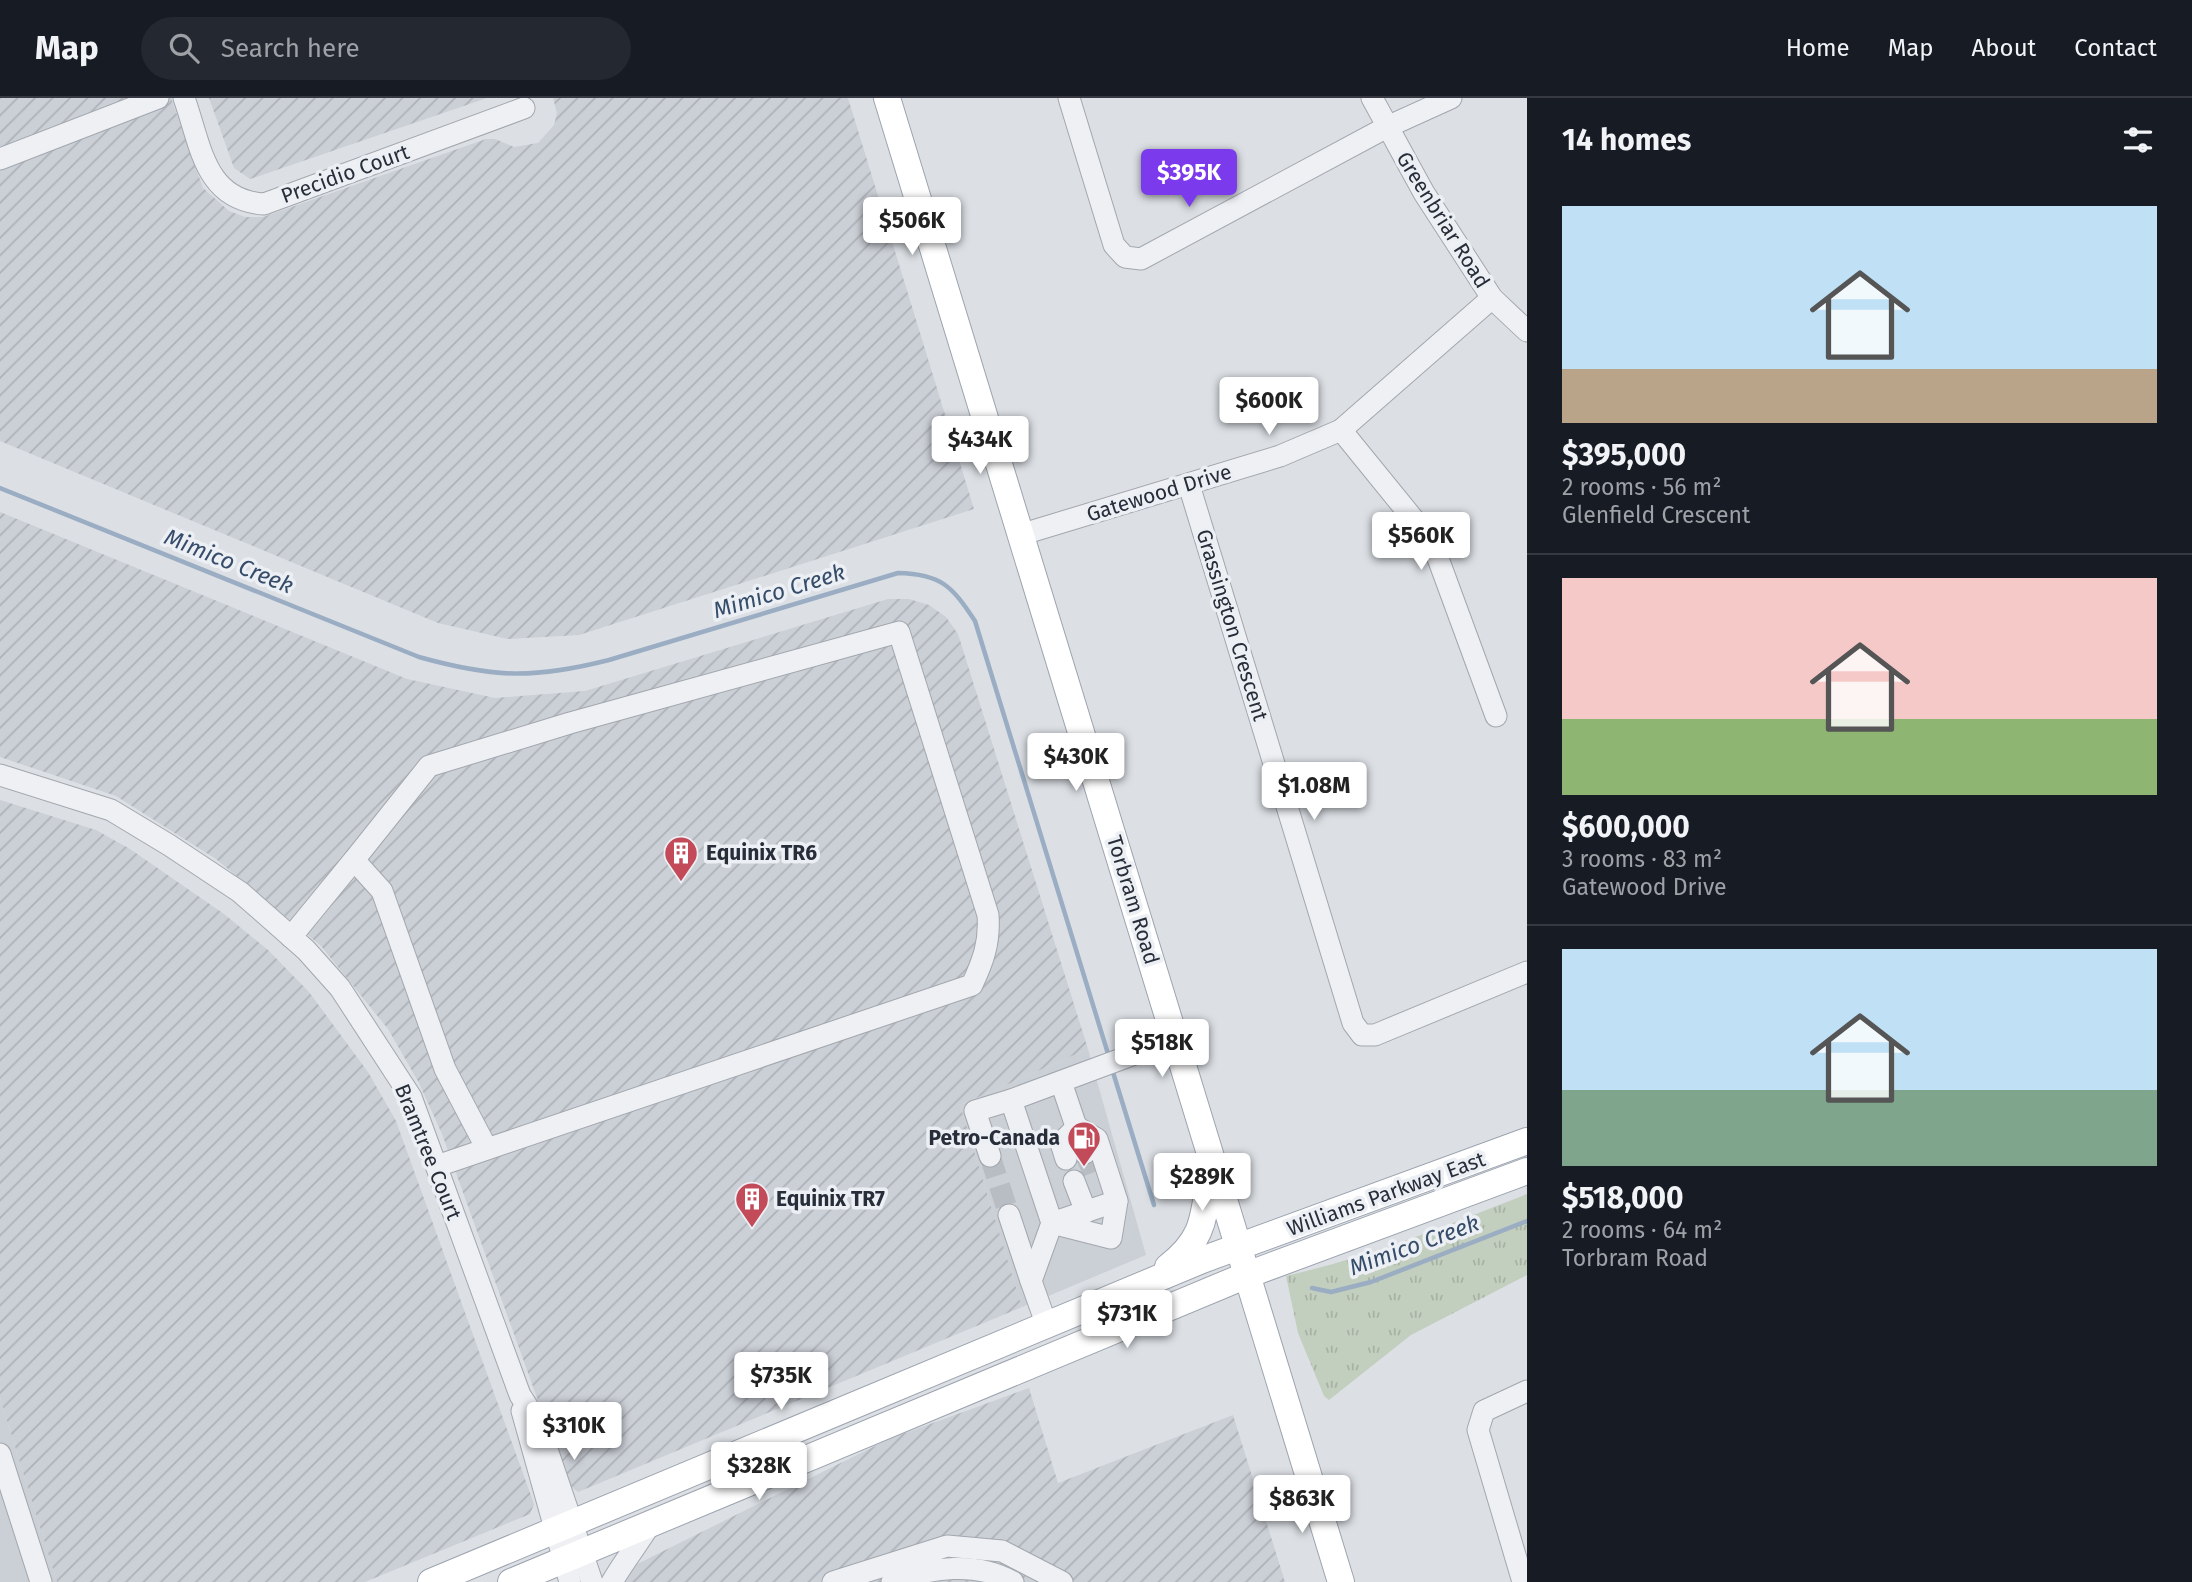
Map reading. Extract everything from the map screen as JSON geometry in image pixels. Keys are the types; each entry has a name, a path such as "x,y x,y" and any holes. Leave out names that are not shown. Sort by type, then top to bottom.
{"main road":[{"name":"Torbram Road","path":"887,98 1023,534 1341,1582"},
{"name":"Williams Parkway East","path":"431,1582 1149,1283 1527,1141"},
{"path":"1149,1283 1190,1250 1196,1240 1212,1164"},
{"name":"Williams Parkway East","path":"511,1582 572,1564 652,1521 1247,1275 1527,1171"}],"street":[{"path":"0,159 118,105 159,98"},
{"name":"Precidio Court","path":"184,98 211,175 219,187 248,203 264,204 524,108"},
{"path":"1069,98 1114,245 1125,257 1142,259 1387,127 1451,98"},
{"name":"Greenbriar Road","path":"1372,98 1424,193 1492,298 1527,331"},
{"name":"Gatewood Drive","path":"1023,534 1280,456 1341,430 1492,298"},
{"path":"1341,430 1432,542 1496,716"},
{"name":"Grassington Crescent","path":"1189,485 1353,1023 1363,1035 1375,1035 1527,972"},
{"path":"291,937 429,766 570,723 899,632 988,915 990,937 985,958 972,985 437,1166"},
{"name":"Bramtree Court","path":"0,775 111,810 240,892 291,937 340,988 365,1022 411,1097 520,1395 538,1423 572,1564 592,1582"},
{"path":"354,860 382,891 445,1069 487,1149"},
{"path":"1020,1127 986,1147 975,1111 1175,1039"},
{"path":"1061,1082 1077,1128 1076,1156"},
{"path":"1011,1100 1052,1223 1031,1281"},
{"path":"1052,1223 1111,1238 1102,1206 1097,1139 1077,1128"},
{"path":"1084,1178 1102,1206"},
{"path":"1052,1223 1102,1206"},
{"path":"1009,1215 1047,1326"},
{"path":"1523,1582 1478,1430 1484,1410 1527,1391"},
{"path":"0,1454 41,1582"},
{"path":"612,1582 619,1565 634,1551 652,1521"},
{"path":"832,1582 947,1546 1002,1551 1062,1582"},
{"path":"892,1582 967,1567 998,1573 1013,1582"}],"shaded area":[{"path":"0,98 171,98 203,188 229,211 245,217 263,217 486,139 495,139 514,147 538,143 554,125 557,113 553,98 848,98 974,509 579,635 508,639 438,623 0,441"},
{"path":"209,98 487,98 250,179 234,168"},
{"path":"0,512 407,679 495,698 585,691 888,599 909,599 929,605 946,617 958,634 1088,1049 960,1105 1022,1307 578,1492 568,1484 442,1134 419,1083 388,1029 321,946 216,859 116,796 0,757"},
{"path":"0,800 96,830 130,849 224,914 268,950 309,992 368,1072 396,1121 534,1504 530,1514 365,1582 57,1582 0,1398"},
{"path":"1088,1049 1146,1255 1022,1307 960,1105"},
{"path":"1029,1388 1058,1483 1233,1415 1285,1582 601,1582 889,1439"},
{"path":"0,1398 57,1582 0,1582"}],"green space":[{"path":"1527,1194 1527,1275 1411,1335 1329,1400 1324,1396 1298,1333 1286,1276 1378,1250"}],"waterway":[{"name":"Mimico Creek","path":"0,488 419,657 492,672 536,673 609,660 898,573 935,579 952,591 975,621 1109,1057"},
{"name":"Mimico Creek","path":"1112,1069 1154,1205"},
{"name":"Mimico Creek","path":"1312,1288 1331,1292 1371,1282 1527,1221"}],"tunnel":[{"path":"1085,1153 1094,1175"},
{"path":"990,1156 1009,1215"}],"place":[{"name":"Equinix TR6","path":"681,883"},
{"name":"Petro-Canada","path":"1084,1168"},
{"name":"Equinix TR7","path":"752,1229"}]}
